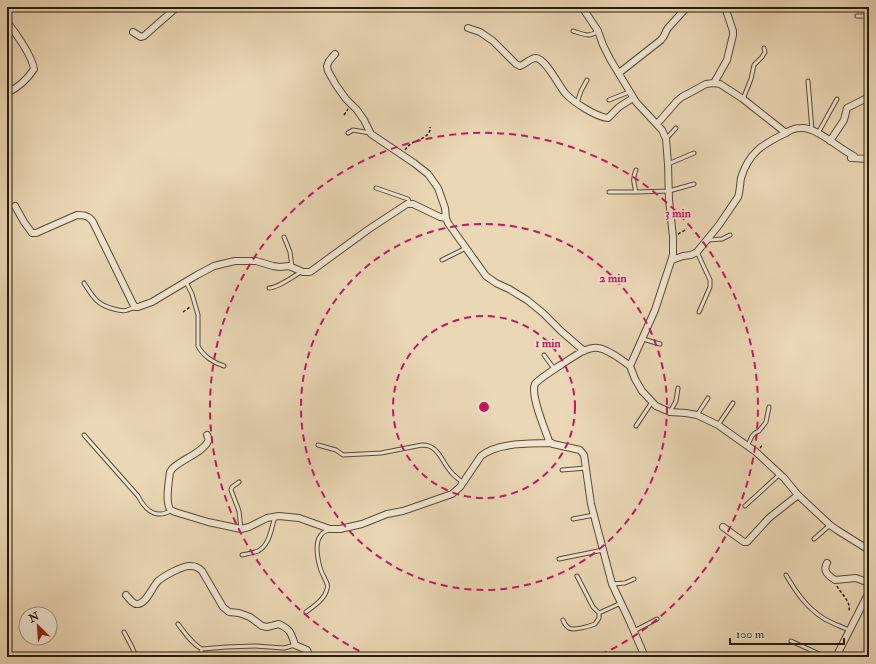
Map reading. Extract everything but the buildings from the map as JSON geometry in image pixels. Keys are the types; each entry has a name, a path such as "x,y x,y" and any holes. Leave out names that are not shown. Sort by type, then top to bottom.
{"street":[{"path":"133,32 141,37 144,36 177,7"},
{"path":"582,7 598,31 603,45 629,92 636,102 662,130 666,139 673,255 643,339 630,366"},
{"path":"619,73 661,40 668,28 687,7"},
{"path":"714,83 727,60 733,35 725,7"},
{"path":"7,22 27,52 33,63 34,69 22,84 7,93"},
{"path":"468,28 480,32 493,41 516,64 520,66 531,59 540,59 553,74 565,93 577,103 595,114 608,118 619,107 633,98"},
{"path":"335,54 327,66 328,72 346,99 357,110 371,134 414,163 434,181 445,208 448,223 486,276 496,284 509,289 527,300 584,351"},
{"path":"657,124 682,97 706,84 714,83 720,84 743,99 765,118 786,133"},
{"path":"830,141 844,120 847,108 869,97"},
{"path":"672,260 697,252 738,197 741,178 754,152 790,130 801,128 815,132 854,156 851,158 869,159"},
{"path":"15,206 31,233 36,233 77,215 88,216 93,222 135,307 152,302 214,266 235,261 256,261 272,266 289,266 307,272 312,270 369,229 401,208 410,204 440,217 446,218"},
{"path":"551,443 534,394 535,385 541,378 584,351 593,348 604,349 630,366 642,391 652,402 660,408 670,412 697,415 718,425 756,452 830,525 869,550"},
{"path":"207,435 208,442 170,472 168,498 169,506 171,511 208,522 241,529 249,527 267,518 279,516 299,518 330,529 340,529 362,524 387,514 403,511 447,496 456,491 463,483 481,456 502,447 514,444 551,443 580,450 584,455 591,504 612,584 645,657"},
{"path":"722,527 744,542 747,542 769,518 798,495"},
{"path":"827,563 825,570 835,580 856,578 869,583"},
{"path":"126,595 136,604 140,604 148,597 149,593 159,581 168,574 186,566 198,568 202,571 223,607 227,611 246,615 262,626 267,627 279,624 288,629 295,645 307,650 310,657"},
{"path":"836,657 869,592"}],"lane":[{"path":"857,16 869,16"},
{"path":"574,31 588,35 593,35 598,31"},
{"path":"743,99 754,65 762,57 764,48"},
{"path":"577,103 580,91 587,80"},
{"path":"808,81 815,132"},
{"path":"609,100 629,92"},
{"path":"815,132 837,99"},
{"path":"666,139 676,128"},
{"path":"348,132 356,130 371,134"},
{"path":"668,164 694,153"},
{"path":"636,170 633,181 636,192"},
{"path":"609,192 669,191 694,184"},
{"path":"376,188 408,199 410,204"},
{"path":"707,240 722,239 730,235"},
{"path":"284,237 290,252 292,267"},
{"path":"442,260 466,248"},
{"path":"697,252 710,280 710,288 699,312"},
{"path":"269,288 278,286 302,271"},
{"path":"186,282 192,294 198,315 198,346 200,350 216,364 224,366"},
{"path":"84,283 100,304 121,311 127,311 135,307"},
{"path":"643,339 660,344"},
{"path":"544,355 555,370"},
{"path":"670,412 676,401 678,388"},
{"path":"697,415 708,398"},
{"path":"636,426 652,402"},
{"path":"718,425 733,403"},
{"path":"747,447 752,436 759,431 766,422 769,407"},
{"path":"84,435 138,496 144,506 154,513 161,514 171,511"},
{"path":"318,445 336,450 343,455 381,453 422,445 431,447 439,454 450,471 463,483"},
{"path":"562,470 586,468"},
{"path":"745,506 780,474"},
{"path":"239,482 232,487 231,490 239,511 241,529"},
{"path":"573,520 594,516"},
{"path":"242,555 258,551 263,547 268,540 275,517"},
{"path":"814,539 830,525"},
{"path":"306,612 317,604 327,590 327,584 321,570 317,552 320,535 330,529"},
{"path":"559,559 603,550"},
{"path":"786,575 799,596 810,608 823,618 849,630"},
{"path":"563,620 566,626 573,629 596,624 599,618 599,613 589,601 577,576"},
{"path":"612,584 625,583 634,579"},
{"path":"599,613 621,603"},
{"path":"634,631 657,619"},
{"path":"178,624 192,642 202,649 255,646 284,648 295,645"},
{"path":"124,632 136,657"},
{"path":"791,641 826,657"},
{"path":"199,657 202,649"}],"path":[{"path":"401,154 412,143 422,139 428,134 430,126"},
{"path":"183,312 194,303"},
{"path":"835,580 839,590 849,604 849,611"}]}
